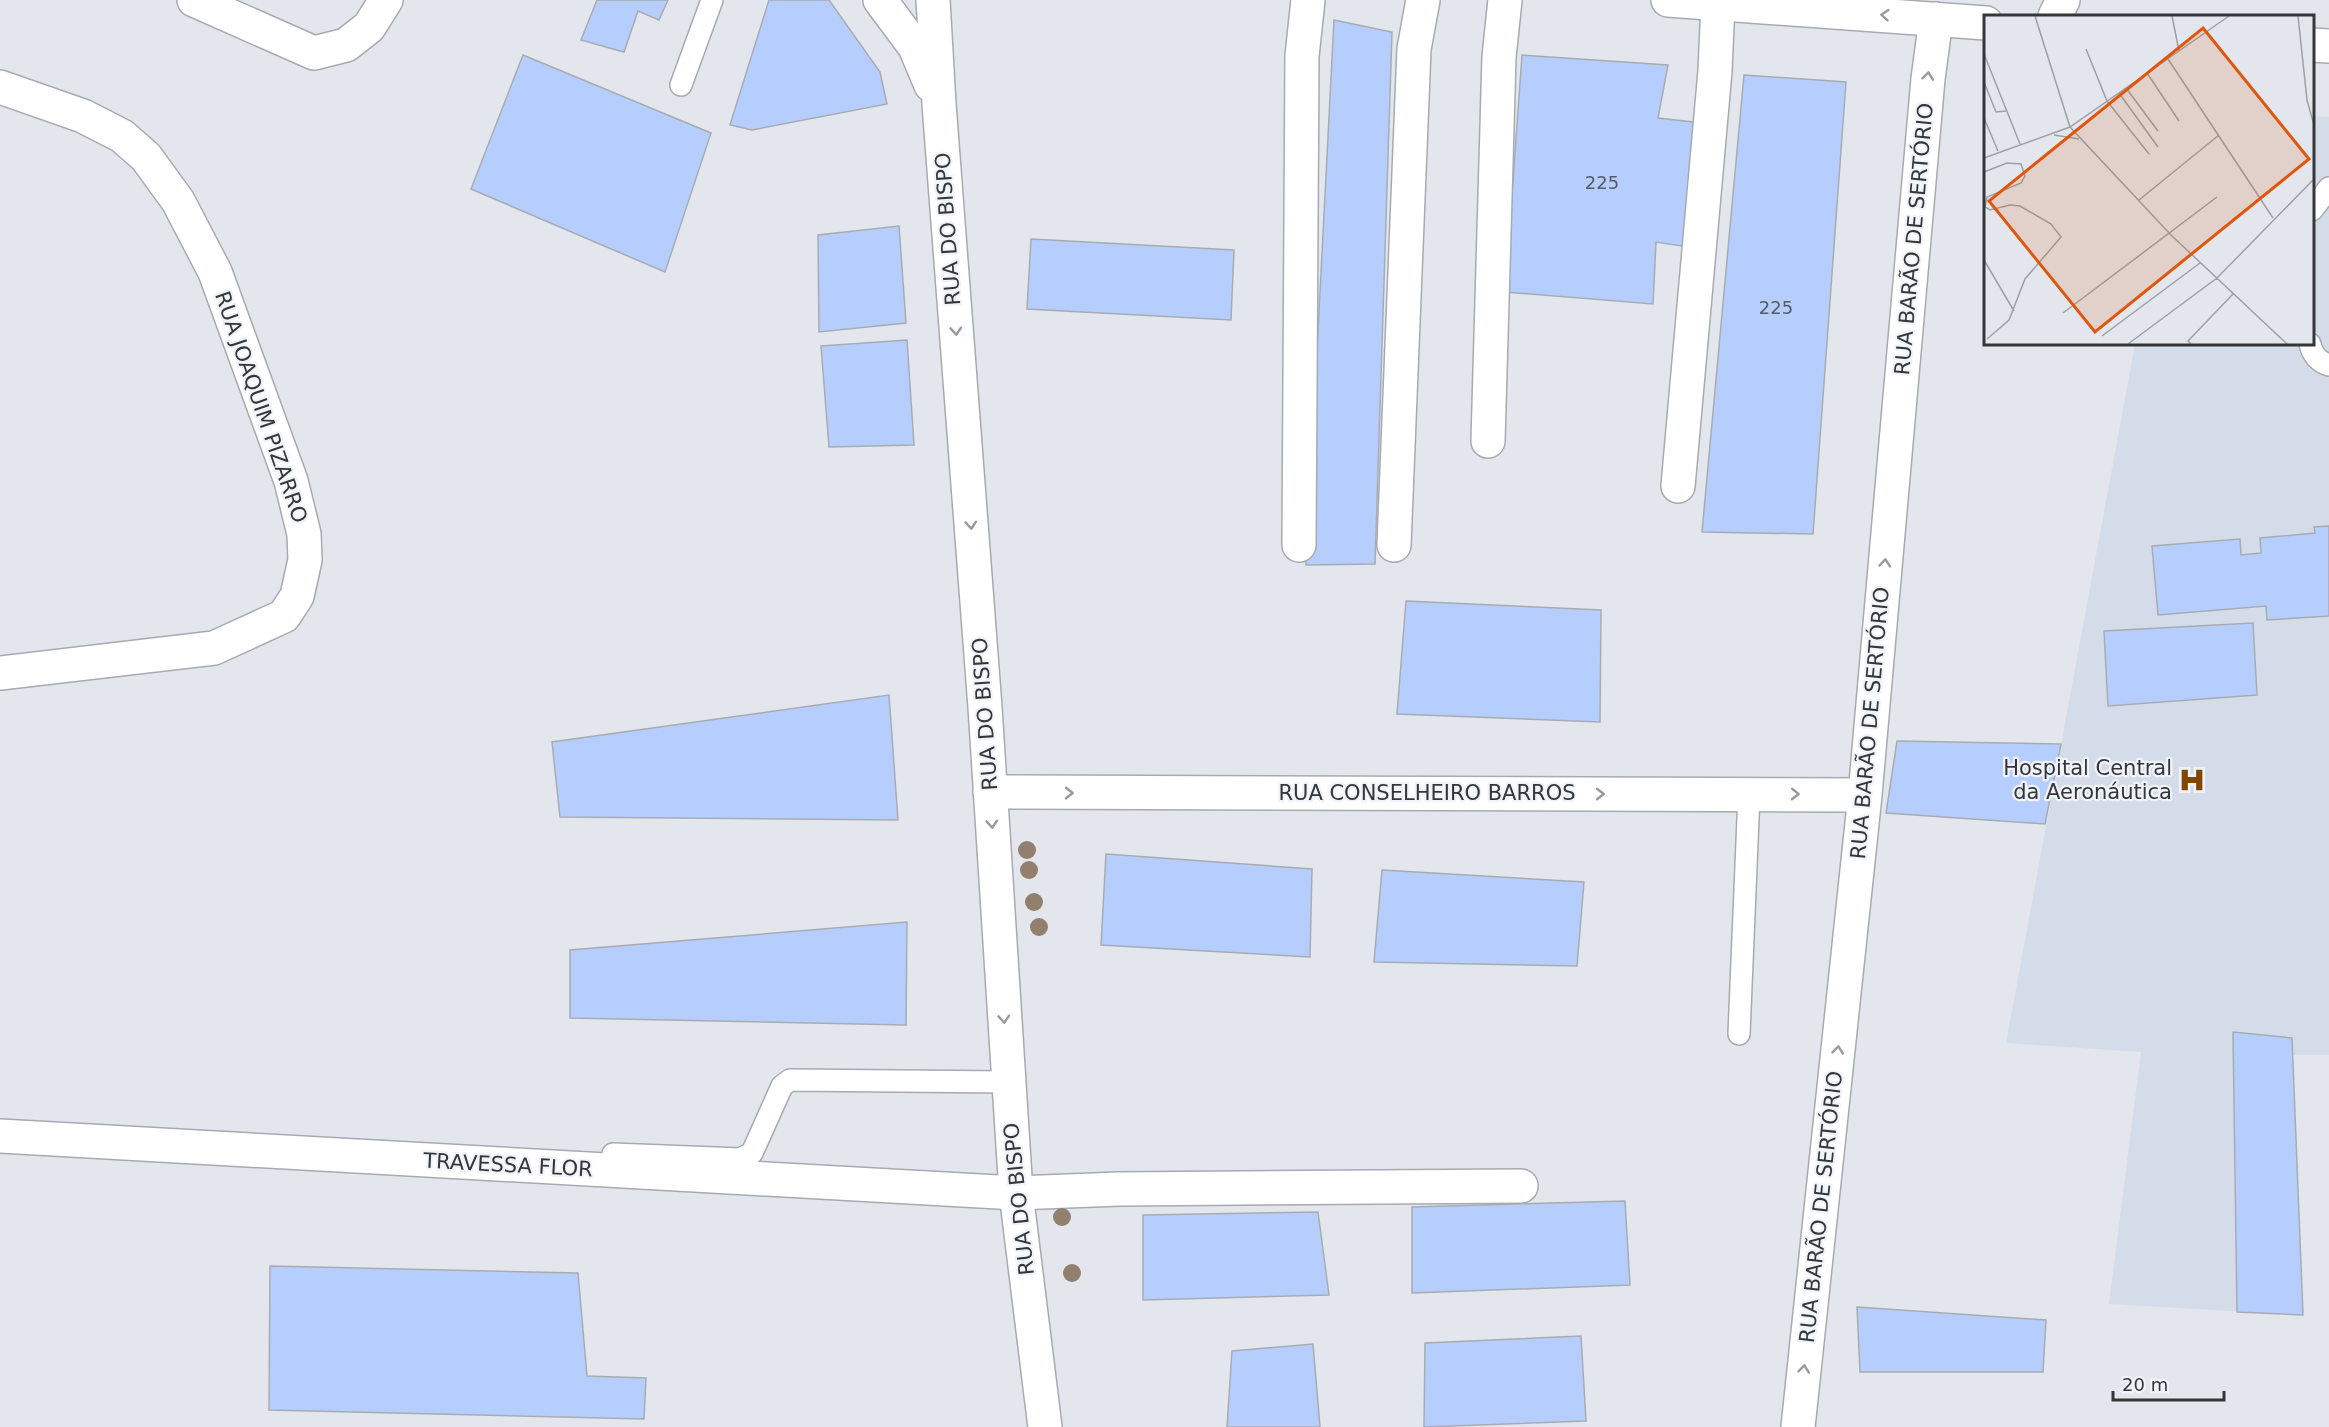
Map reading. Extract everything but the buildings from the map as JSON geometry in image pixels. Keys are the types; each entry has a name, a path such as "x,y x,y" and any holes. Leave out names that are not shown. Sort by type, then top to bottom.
{"street":[{"path":"194,0 314,53 346,45 369,27 386,0"},
{"path":"880,0 915,47 939,104"},
{"name":"RUA DO BISPO","path":"933,0 990,792 1016,1193 1045,1427"},
{"path":"1299,545 1302,56 1308,0"},
{"path":"1394,545 1414,49 1423,0"},
{"path":"1488,441 1498,57 1505,0"},
{"path":"1668,0 1852,6 1936,19 1984,23"},
{"path":"2056,15 2063,0"},
{"path":"1678,486 1715,70 1718,3"},
{"name":"RUA BARÃO DE SERTÓRIO","path":"1798,1427 1865,795 1928,79 1936,19"},
{"path":"2314,45 2329,46"},
{"name":"RUA JOAQUIM PIZARRO","path":"0,87 83,116 122,136 146,157 178,201 215,272 291,482 304,534 305,560 297,596 284,616 214,648 0,673"},
{"name":"RUA CONSELHEIRO BARROS","path":"990,792 1865,795"},
{"name":"TRAVESSA FLOR","path":"0,1136 1016,1193 1119,1189 1521,1186"}],"lane":[{"path":"681,85 711,0"},
{"path":"2314,209 2329,188"},
{"path":"2310,345 2311,351 2323,363 2329,364"},
{"path":"1739,1034 1749,794"},
{"path":"613,1154 740,1159 752,1153 782,1086 790,1080 1008,1082"}],"shaded area":[{"name":"Hospital Central da Aeronáutica","path":"2314,116 2329,117 2329,1055 2293,1055 2303,1315 2109,1304 2141,1052 2006,1043 2135,345 2314,345"}],"place":[{"name":"Hospital Central da Aeronáutica","path":"2192,780"}]}
